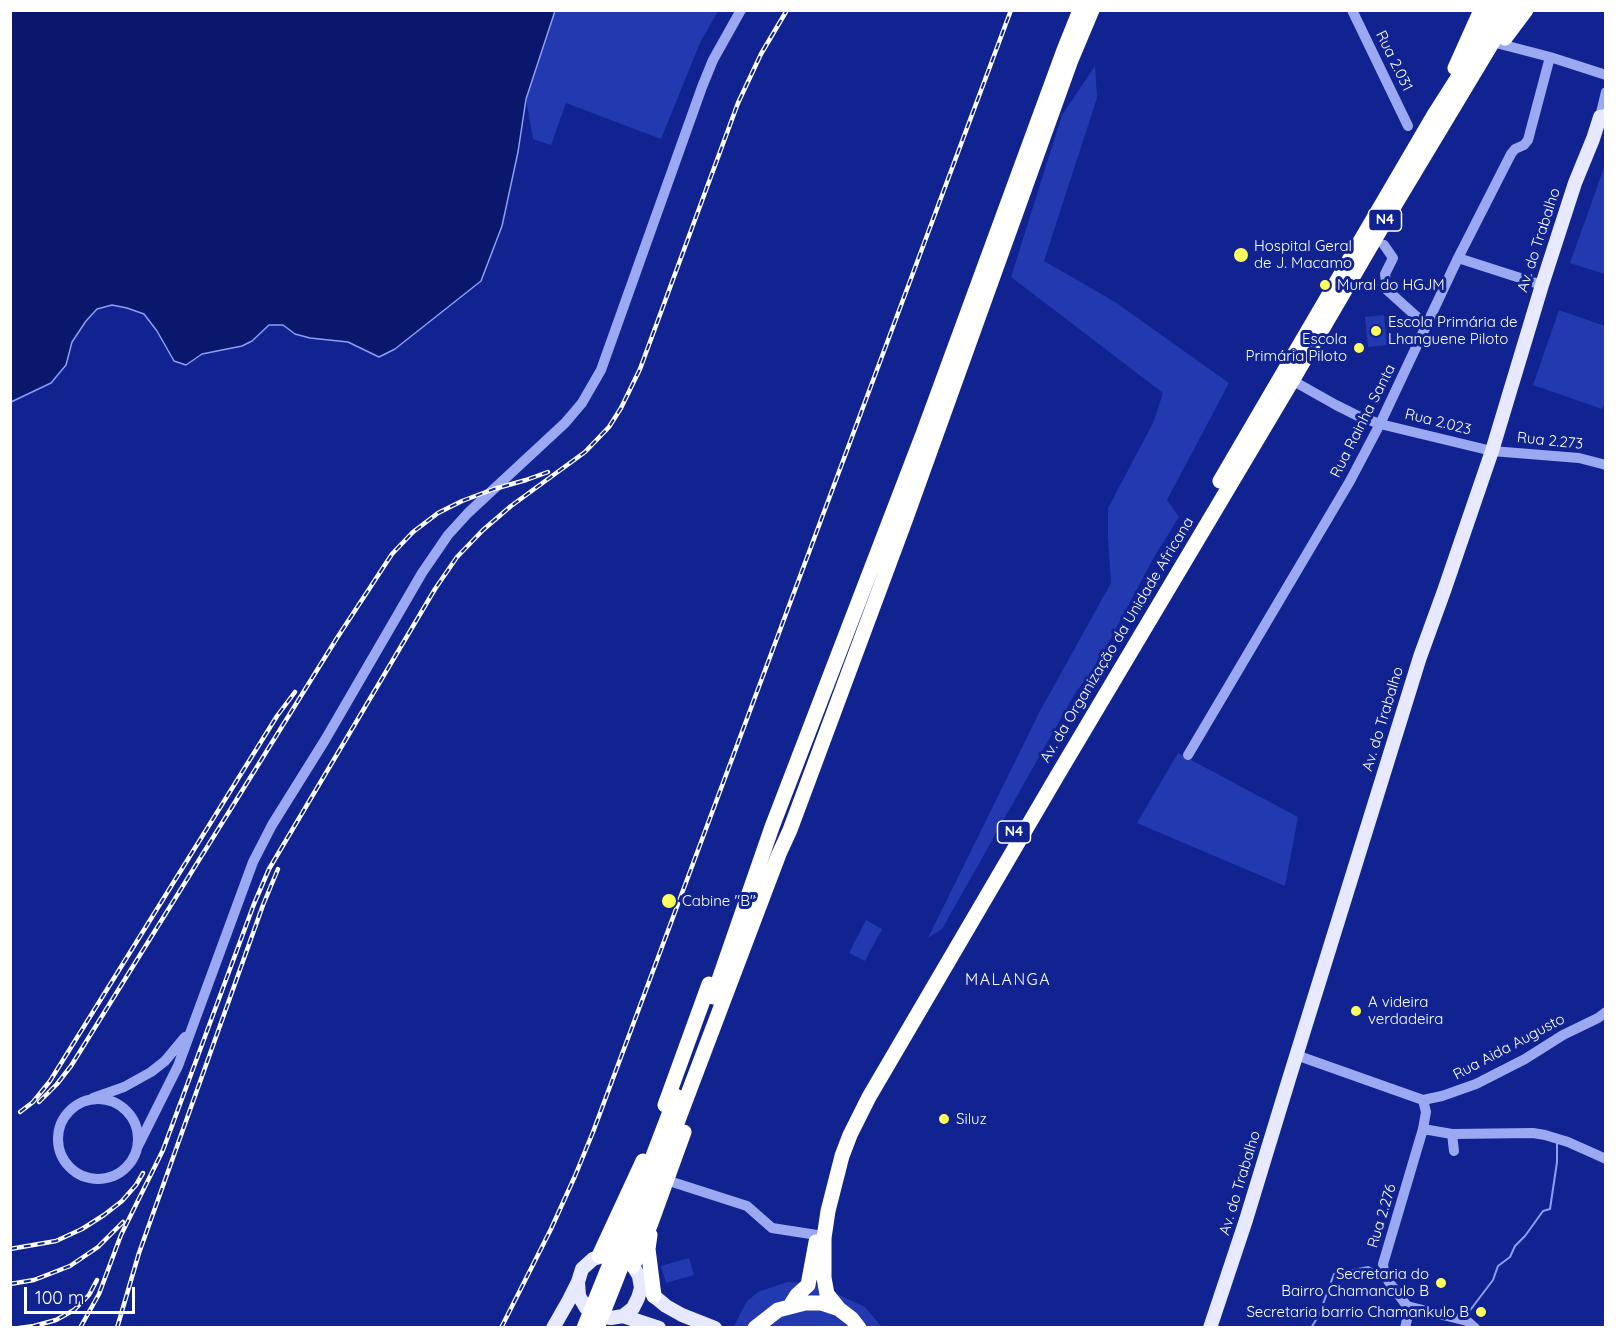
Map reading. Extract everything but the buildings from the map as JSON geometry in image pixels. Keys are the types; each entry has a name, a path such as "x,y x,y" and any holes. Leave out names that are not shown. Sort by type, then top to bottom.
{"highway":[{"path":"584,1328 655,1179 772,827 923,434 1080,10"},
{"path":"598,1322 774,865 790,830 909,510 1071,60 1092,10"},
{"path":"1434,115 1481,10"},
{"name":"N4","path":"1288,377 1293,356 1498,10"},
{"name":"Av. da Organização da Unidade Africana","path":"790,1306 797,1295 808,1285 818,1235 825,1178 843,1127 856,1100 1061,753 1512,10"},
{"path":"1482,62 1500,44 1526,10"},
{"name":"Av. da Organização da Unidade Africana","path":"839,1309 827,1294 824,1278 824,1238 834,1186 850,1135 869,1097 1288,377"},
{"path":"599,1256 642,1164 701,1009 724,938 747,880 772,827"},
{"path":"654,1296 648,1249 655,1179"},
{"path":"636,1271 651,1223"},
{"path":"755,1328 778,1310 805,1303 821,1303 839,1309 859,1328"}],"main road":[{"name":"Av. do Trabalho","path":"1210,1328 1246,1220 1420,657 1492,450 1575,183 1593,139 1604,121"},
{"path":"598,1322 582,1303 577,1289 582,1269 592,1259 606,1255 621,1257 636,1271 654,1296 666,1306 715,1328"},
{"path":"623,1316 633,1308 641,1288 636,1271"},
{"path":"553,1328 578,1282"},
{"path":"576,1328 623,1316 658,1328"}],"street":[{"path":"191,1029 165,1061 151,1072 86,1101 73,1108 65,1116 60,1126 59,1149 63,1160 73,1171 82,1177 104,1180 114,1177 129,1166 133,1160 174,1075 253,862 272,825 325,740 422,573 448,535 468,513 565,423 582,403 601,370 712,60 741,10"},
{"name":"Rua 2.031","path":"1352,10 1408,126"},
{"path":"1500,44 1551,57 1605,75"},
{"name":"Rua Rainha Santa","path":"1188,755 1350,481 1511,154 1528,140 1551,57"},
{"path":"1604,121 1605,92"},
{"path":"1384,245 1393,258 1385,274 1388,290 1417,317 1428,322"},
{"path":"1458,258 1542,285"},
{"name":"Rua 2.023","path":"1288,377 1358,416 1492,450"},
{"name":"Rua 2.273","path":"1492,450 1579,458 1605,465"},
{"name":"Rua Aida Augusto","path":"1423,1100 1476,1084 1525,1059 1605,1012"},
{"path":"1296,1055 1423,1100"},
{"path":"86,1101 102,1099 124,1109 137,1129 138,1146"},
{"name":"Rua 2.276","path":"1407,1306 1389,1282 1384,1273 1383,1264 1423,1129 1426,1112 1423,1100"},
{"path":"1423,1129 1452,1134 1533,1132 1568,1142 1605,1159"},
{"path":"1452,1134 1454,1151"},
{"path":"655,1179 747,1206 772,1227 818,1235"},
{"path":"1405,1328 1408,1315 1407,1306 1467,1321 1475,1328"}],"shaded area":[{"path":"11,10 555,11 526,99 518,152 502,226 481,281 395,349 379,357 348,342 310,338 295,334 283,325 269,325 252,341 242,346 202,354 186,365 174,361 157,331 144,314 112,305 97,309 86,321 72,342 66,365 51,383 11,402"},
{"path":"555,11 718,11 700,43 661,139 566,103 551,145 533,139 526,99"},
{"path":"1095,66 1097,98 1044,261 1115,302 1229,383 1167,500 1179,517 1154,557 1098,662 1074,695 942,929 928,938 1040,711 1111,583 1108,508 1153,423 1163,393 1011,277 1062,115"},
{"path":"1605,165 1606,274 1570,263"},
{"path":"1559,310 1605,326 1606,400 1602,409 1533,385"},
{"name":"Escola Primária de Lhanguene Piloto","path":"1384,315 1387,345 1368,347 1365,317"},
{"path":"1178,753 1298,817 1285,886 1137,823"},
{"path":"866,920 882,929 865,961 849,953"},
{"path":"689,1258 694,1275 666,1283 661,1266"},
{"path":"787,1282 811,1283 865,1307 882,1327 733,1328 747,1301 758,1292"}],"waterway":[{"path":"1465,1317 1493,1280 1498,1266 1510,1257 1515,1246 1543,1211 1550,1209 1557,1162 1557,1143"},
{"path":"1311,1328 1319,1315 1334,1274 1368,1267 1381,1274"}],"railway":[{"path":"80,1328 99,1294 121,1235 163,1150 269,869 435,589 457,557 511,506 585,452 609,427 621,408 640,369 738,103 761,54 787,10"},
{"path":"501,1328 551,1229 593,1132 1011,10"},
{"path":"39,1102 71,1066 337,638 392,554 413,532 438,513 494,489 548,472"},
{"path":"20,1112 33,1102 50,1081 277,716 295,692"},
{"path":"117,1328 139,1253 263,905 278,869"},
{"path":"10,1249 56,1241 82,1229 122,1201 143,1173"},
{"path":"10,1284 34,1280 70,1266 98,1247 123,1222"},
{"path":"19,1328 56,1320 74,1310 89,1295 97,1280"}],"place":[{"name":"Hospital Geral de J. Macamo","path":"1241,255"},
{"name":"Mural do HGJM","path":"1325,285"},
{"name":"Escola Primária de Lhanguene Piloto","path":"1376,331"},
{"name":"Escola Primária Piloto","path":"1359,348"},
{"name":"Cabine \"B\"","path":"669,901"},
{"name":"A videira verdadeira","path":"1356,1011"},
{"name":"Siluz","path":"944,1119"},
{"name":"Secretaria do Bairro Chamanculo B","path":"1441,1283"},
{"name":"Secretaria barrio Chamankulo B","path":"1481,1312"}],"district":[{"name":"MALANGA","path":"1008,980"}]}
